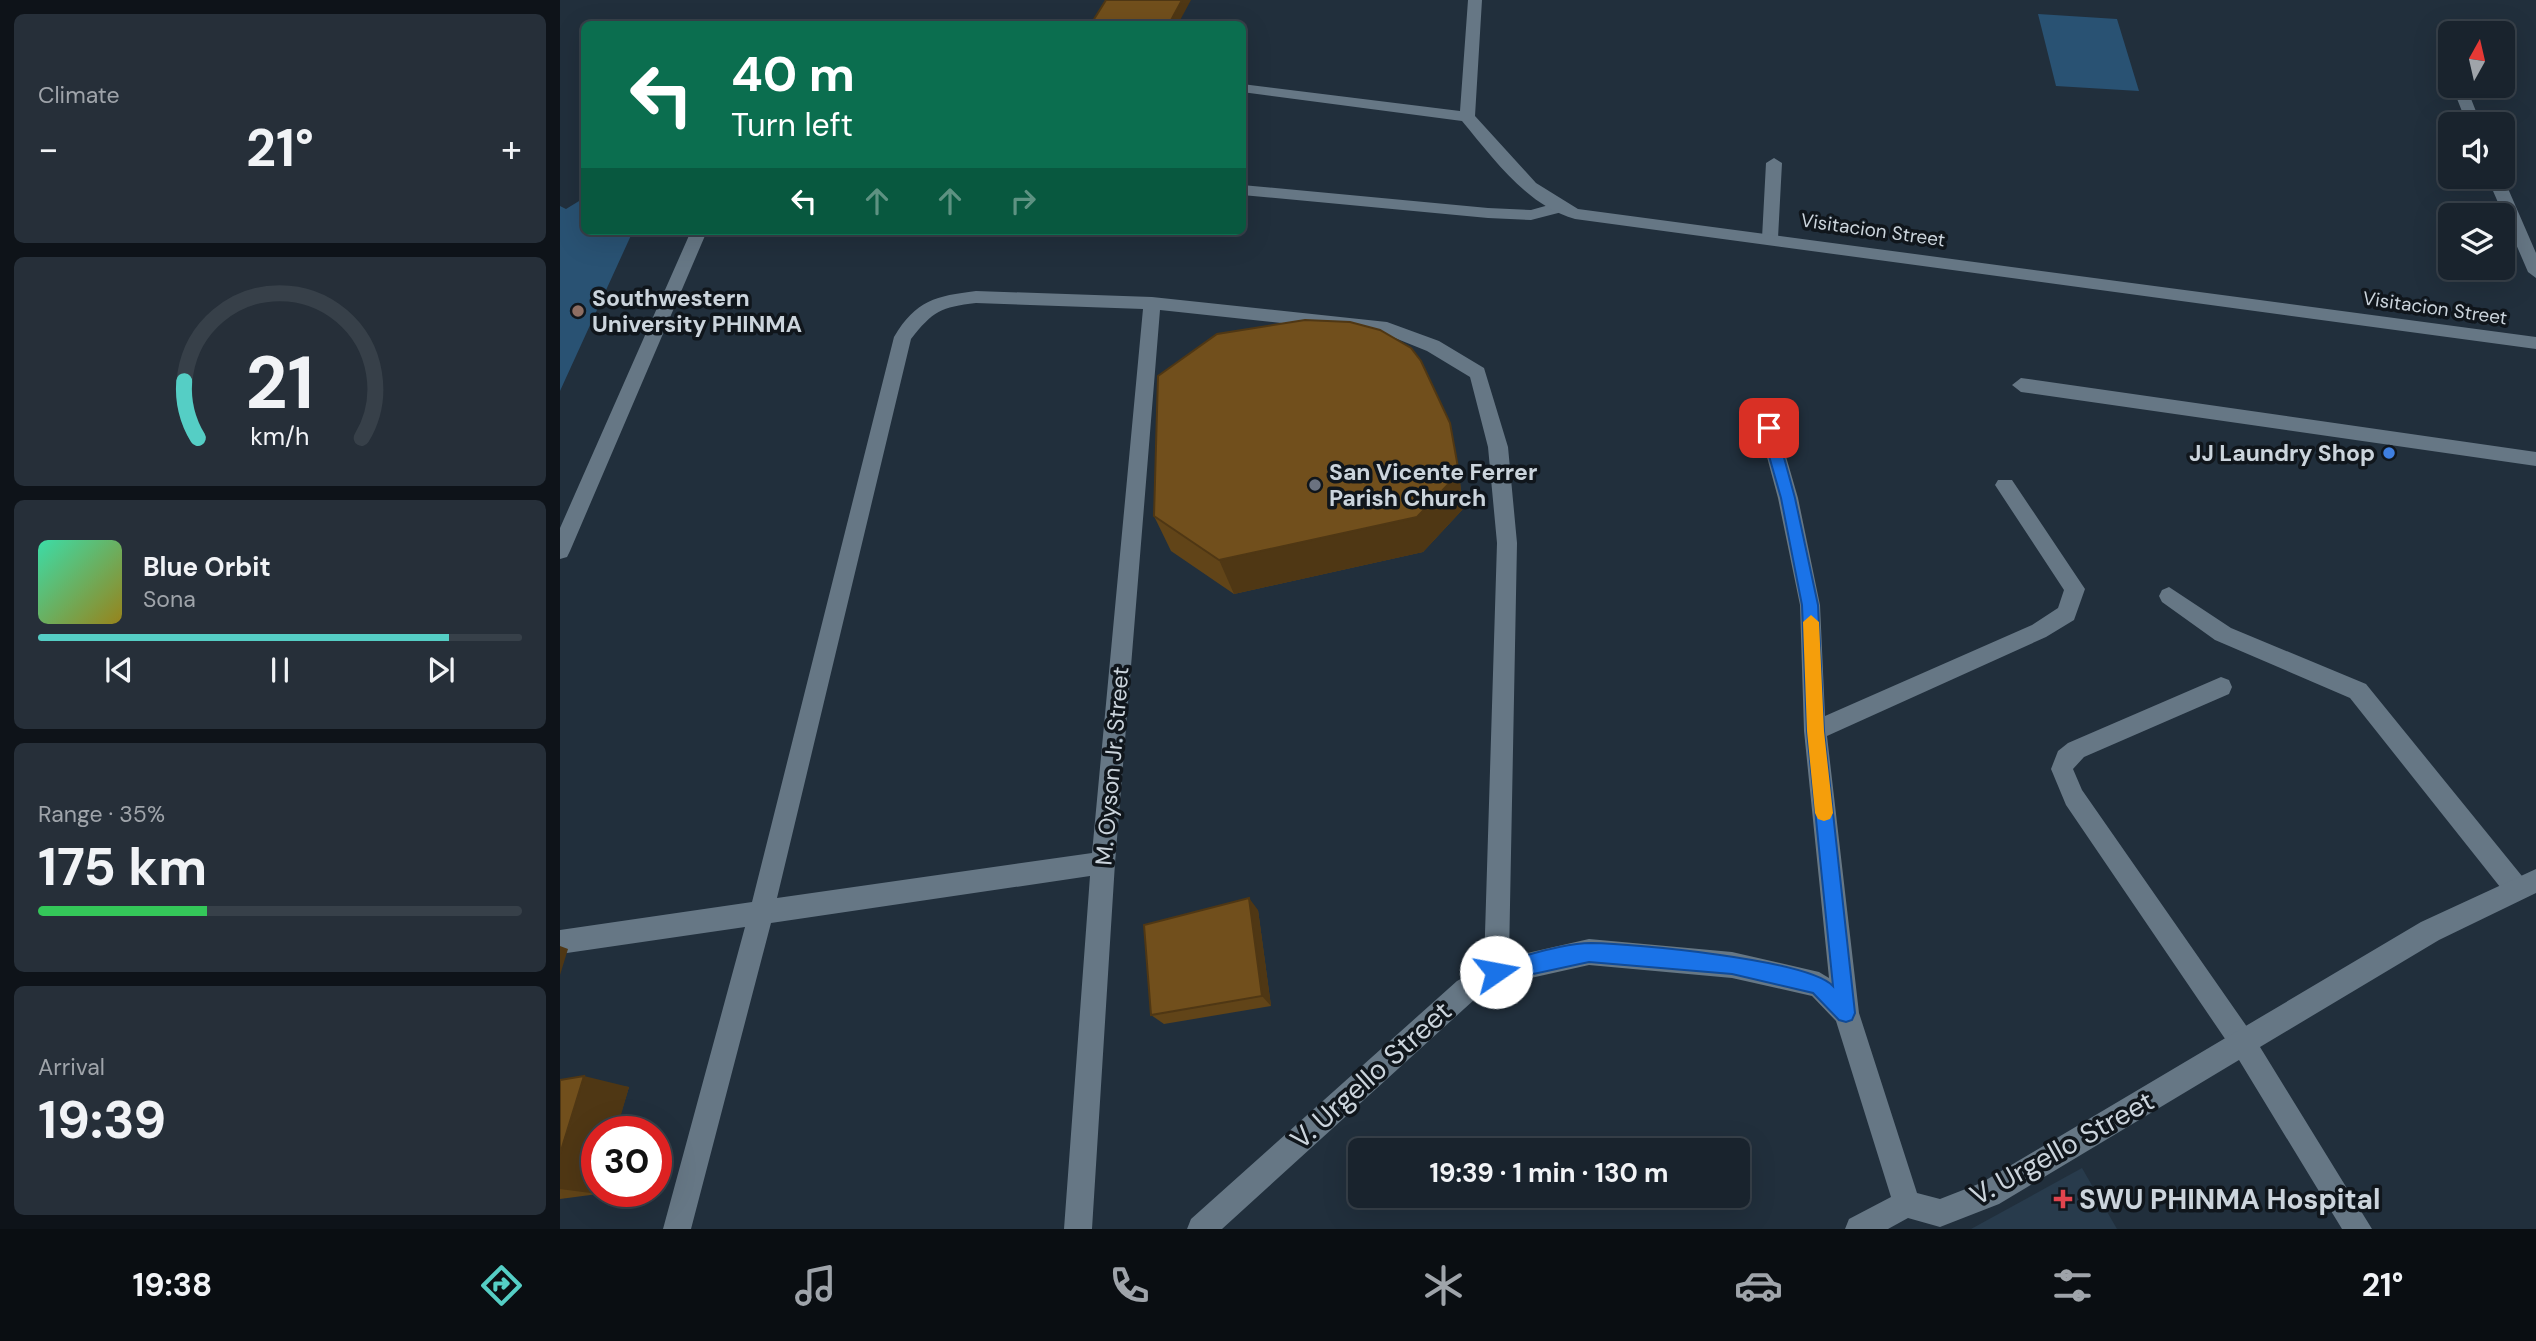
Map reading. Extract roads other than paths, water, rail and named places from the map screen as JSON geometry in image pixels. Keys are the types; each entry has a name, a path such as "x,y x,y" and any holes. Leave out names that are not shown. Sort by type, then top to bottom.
{"street":[{"path":"1475,0 1467,117 1493,149 1556,208"},
{"path":"1246,89 1467,117"},
{"path":"1770,238 1774,163"},
{"path":"2500,189 2536,272"},
{"path":"1246,190 1531,215 1556,208"},
{"name":"Visitacion Street","path":"1556,208 1575,214 1770,238 2536,343"},
{"path":"560,551 697,235"},
{"path":"677,1229 762,910 903,337 918,318 941,302 976,297 1152,303 1387,328 1433,346 1478,373 1498,447 1507,544 1496,972"},
{"name":"M. Oyson Jr. Street","path":"1077,1229 1103,863 1152,303"},
{"path":"2021,385 2536,459"},
{"path":"1762,405 1788,498 1810,605 1815,731 1846,1013"},
{"path":"1815,731 2039,631 2067,614 2075,589 2005,485"},
{"path":"2169,596 2223,634 2358,691 2527,885"},
{"path":"2221,687 2076,750 2066,758 2062,769 2074,797 2243,1043 2358,1229"},
{"path":"560,942 762,910 1103,863"},
{"name":"V. Urgello Street","path":"1201,1229 1466,990 1496,972 1589,953 1732,965 1819,985 1846,1013 1907,1204 1940,1213 1989,1195 2430,931 2527,885"},
{"path":"1860,1229 1907,1204"}],"place":[{"name":"Southwestern University PHINMA","path":"578,311"},
{"name":"JJ Laundry Shop","path":"2389,453"},
{"name":"San Vicente Ferrer Parish Church","path":"1315,485"},
{"name":"SWU PHINMA Hospital","path":"2063,1199"}]}
